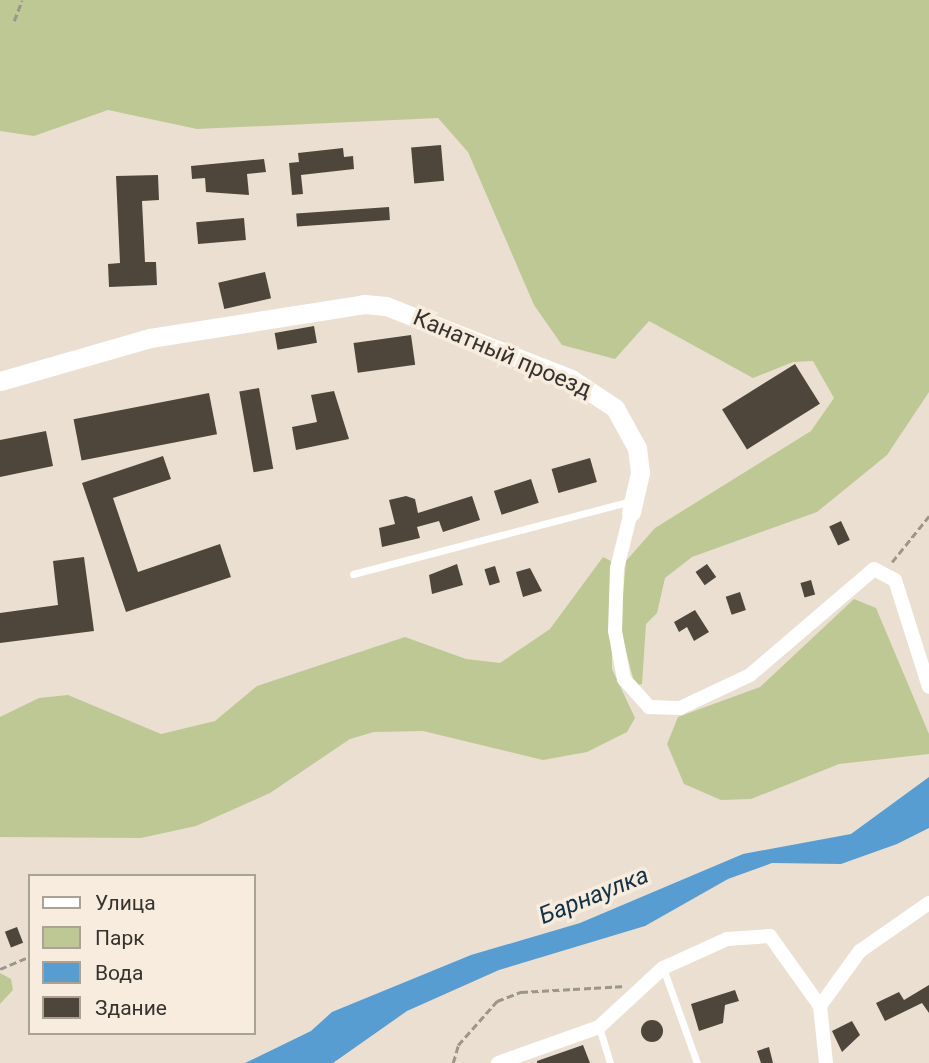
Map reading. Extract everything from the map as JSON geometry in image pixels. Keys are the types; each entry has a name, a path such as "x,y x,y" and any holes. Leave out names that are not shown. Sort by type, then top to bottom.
{"street":[{"name":"Канатный проезд","path":"0,381 150,338 364,304 386,306 597,393 615,408 637,448 633,506 614,606 618,654 634,696 657,709 680,708 750,675 874,569 886,571"},
{"path":"886,571 895,580 929,687"},
{"path":"820,1006 860,951 929,904"},
{"path":"498,1063 598,1027 663,968 727,939 770,936 820,1006 826,1063"}],"lane":[{"path":"353,574 633,506"},
{"path":"663,968 697,1063"},
{"path":"598,1027 610,1063"}],"path":[{"path":"14,21 22,0"},
{"path":"886,571 929,516"},
{"path":"0,969 28,957"},
{"path":"453,1063 458,1045 497,1001 521,992 619,982 635,992"}],"green space":[{"path":"0,0 929,0 929,392 887,455 817,512 692,557 665,578 657,613 646,624 642,684 635,686 620,627 626,561 655,528 811,431 834,398 813,361 793,362 753,378 649,321 615,359 562,345 534,305 468,152 438,118 197,129 108,110 34,136 0,131"},
{"path":"603,557 611,561 612,669 635,718 627,732 587,752 543,760 423,731 374,732 350,739 270,793 196,826 141,838 0,837 0,717 39,698 68,695 161,734 215,721 257,686 405,637 466,659 500,663 550,629"},
{"path":"854,599 876,608 929,734 929,754 839,764 751,799 721,800 684,784 667,744 678,717 760,687"},
{"path":"0,973 11,979 13,990 0,1004"}],"water":[{"path":"929,777 929,828 897,844 841,864 772,863 728,879 645,926 499,970 407,1011 333,1063 245,1063 311,1031 332,1012 471,955 580,923 743,854 851,834"}],"building":[{"path":"441,145 444,181 414,183 411,148"},
{"path":"343,148 344,157 353,156 354,169 301,175 303,194 292,195 289,163 299,162 298,153"},
{"path":"264,159 266,172 247,174 249,195 206,192 205,178 192,179 191,166"},
{"path":"158,175 159,200 142,201 145,262 156,262 157,285 109,287 108,264 120,263 116,176"},
{"path":"389,207 390,220 297,226 296,213"},
{"path":"244,218 246,240 198,244 196,222"},
{"path":"265,272 271,298 224,309 218,283"},
{"path":"314,326 317,343 278,350 275,333"},
{"path":"411,335 415,365 358,373 354,343"},
{"path":"795,364 820,404 747,449 722,410"},
{"path":"259,388 273,469 254,472 239,391"},
{"path":"334,391 349,439 296,450 292,427 317,422 311,395"},
{"path":"209,393 217,434 82,461 74,419"},
{"path":"46,431 53,466 0,477 0,440"},
{"path":"163,456 171,479 113,498 138,572 220,544 231,577 126,612 82,483"},
{"path":"590,458 597,482 558,493 552,469"},
{"path":"531,479 539,503 502,515 494,491"},
{"path":"406,496 415,499 418,513 472,496 480,520 443,532 439,521 417,527 420,538 382,547 379,528 395,524 389,500"},
{"path":"841,521 850,540 838,546 829,526"},
{"path":"84,557 94,631 0,643 0,613 58,605 53,561"},
{"path":"457,564 463,585 432,594 429,575"},
{"path":"707,564 716,577 705,585 696,572"},
{"path":"495,566 500,582 489,585 484,569"},
{"path":"530,568 542,591 523,597 516,572"},
{"path":"811,580 815,594 805,597 800,583"},
{"path":"740,592 746,610 732,615 726,597"},
{"path":"695,610 709,632 694,641 687,627 679,632 674,622"},
{"path":"17,927 23,943 11,948 5,932"},
{"path":"929,985 929,1013 922,1003 885,1021 876,1003 899,992 904,1000"},
{"path":"735,990 739,1001 725,1005 723,1023 699,1031 691,1004"},
{"path":"652,1020 660,1023 663,1031 660,1039 652,1042 644,1039 641,1031 644,1023"},
{"path":"852,1021 860,1035 842,1052 832,1031"},
{"path":"583,1045 590,1063 537,1063 537,1061"},
{"path":"769,1047 773,1063 761,1063 757,1051"}],"water label":[{"name":"Барнаулка","path":"594,896"}]}
